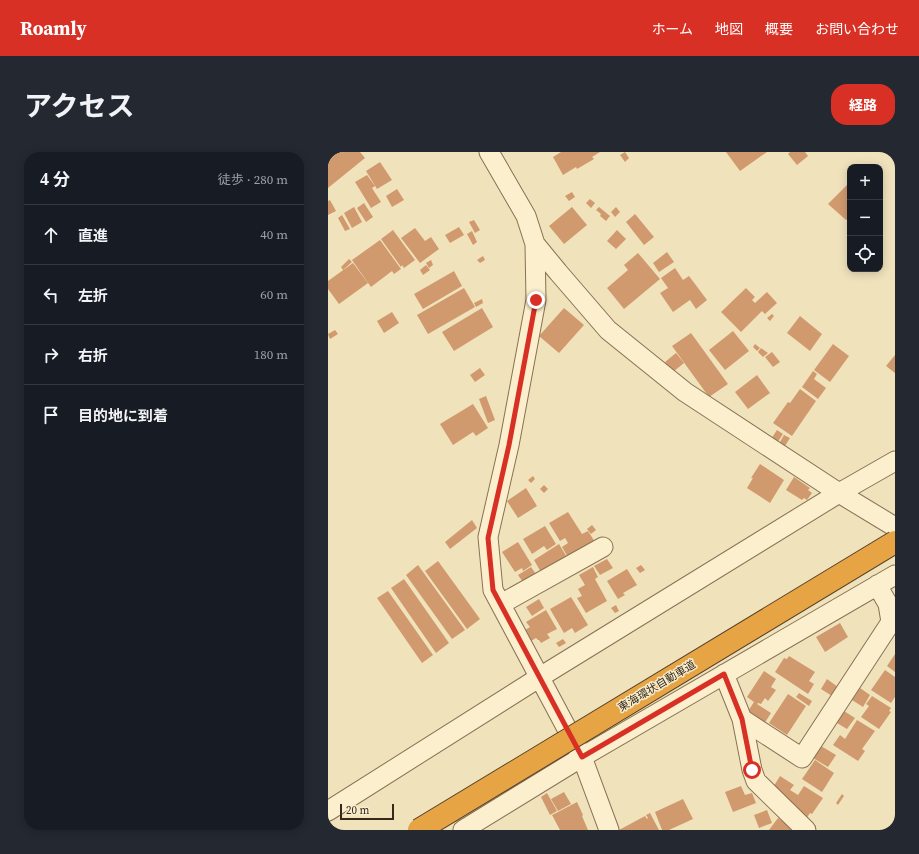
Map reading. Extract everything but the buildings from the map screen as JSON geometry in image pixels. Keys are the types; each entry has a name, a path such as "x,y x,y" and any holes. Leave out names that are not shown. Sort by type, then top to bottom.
{"highway":[{"name":"東海環状自動車道","path":"419,830 895,542"}],"street":[{"path":"489,152 526,216 536,244 608,330 685,392 839,493 895,527"},
{"path":"536,244 536,300 509,445 488,538 493,590 582,757 609,830"},
{"path":"328,811 540,677 839,493 895,461"},
{"path":"501,604 603,547"},
{"path":"463,830 582,757 895,574"},
{"path":"742,719 802,758 891,622 891,602 877,585"},
{"path":"724,674 742,719 752,770 756,781 806,830"}],"route":[{"path":"536,300 509,445 488,538 493,590 582,757 724,674 742,719 752,770"}]}
